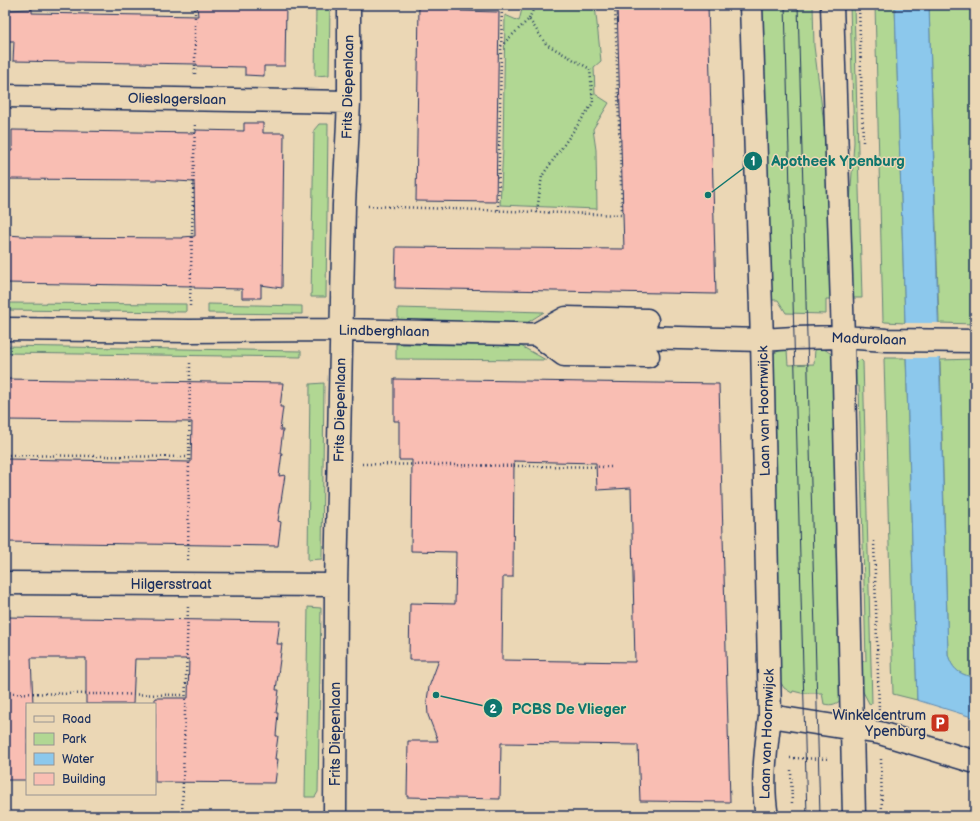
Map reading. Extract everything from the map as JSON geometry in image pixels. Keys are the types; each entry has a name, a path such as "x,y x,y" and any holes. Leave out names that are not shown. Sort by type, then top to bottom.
{"street":[{"name":"Frits Diepenlaan","path":"335,816 336,585 344,205 349,102 349,5"},
{"name":"Laan van Hoornwijck","path":"751,5 762,340 770,716 765,757 764,802 767,816"},
{"path":"832,5 843,337 854,816"},
{"name":"Olieslagerslaan","path":"5,96 349,102"},
{"path":"648,320 566,318 536,334 564,355 648,356"},
{"name":"Lindberghlaan","path":"5,329 189,331 342,330 762,340"},
{"name":"Madurolaan","path":"762,340 843,337 886,340 972,341"},
{"name":"Hilgersstraat","path":"5,583 336,585"},
{"path":"770,716 880,733 975,762"}],"path":[{"path":"189,331 195,99 195,5"},
{"path":"498,210 502,5"},
{"path":"501,46 529,19 536,5"},
{"path":"344,205 622,214 615,5"},
{"path":"529,19 546,44 590,69 592,103 542,176 537,211"},
{"path":"5,455 189,457"},
{"path":"339,463 611,467"},
{"path":"5,693 185,695"},
{"path":"765,757 853,761 881,773"},
{"path":"790,758 792,812"}],"green space":[{"path":"316,5 330,5 329,75 315,76"},
{"path":"523,5 537,8 538,5 595,5 601,61 594,67 595,94 609,103 593,129 596,150 597,209 500,205 503,149 505,15 519,21"},
{"path":"758,5 813,5 814,46 832,187 834,299 826,299 826,314 786,313 778,300 766,300"},
{"path":"850,5 854,5 862,298 847,298 847,249 854,142"},
{"path":"875,5 895,5 905,323 883,321"},
{"path":"929,5 975,5 975,324 939,323"},
{"path":"319,124 328,124 326,297 311,297 314,130"},
{"path":"5,303 186,304 186,312 5,310"},
{"path":"208,304 302,306 302,314 208,313"},
{"path":"398,308 544,312 522,326 398,323"},
{"path":"396,344 521,346 546,360 396,359"},
{"path":"5,346 301,351 301,357 5,353"},
{"path":"815,349 824,349 833,355 843,698 832,705 824,704 822,693 801,693 793,691 792,693 784,688 777,676 772,354 781,350 787,350 788,365 814,364"},
{"path":"885,358 906,358 917,700 893,694"},
{"path":"860,359 863,362 872,703 870,705 861,688 856,662 866,661 859,386 849,386 854,365"},
{"path":"975,359 975,678 958,671 952,665 948,655 940,360"},
{"path":"324,383 322,559 308,560 310,384"},
{"path":"308,607 321,608 318,792 315,797 305,797"}],"water":[{"path":"895,5 929,5 948,655 952,665 958,671 975,678 975,718 917,700"}],"pier":[{"path":"903,323 941,323 942,358 904,358"}],"building":[{"path":"197,5 286,5 285,66 264,66 264,76 245,75 245,67 197,66 197,64 13,61 14,41 5,41 5,10 32,9 32,13 198,16"},
{"path":"419,5 461,5 461,11 499,12 496,202 416,201"},
{"path":"617,5 708,5 716,294 395,288 396,247 624,249"},
{"path":"244,123 263,123 263,133 284,133 282,288 261,285 261,298 242,298 242,289 194,288 194,286 5,283 5,246 7,246 8,235 35,237 183,238 195,236 194,182 158,180 5,179 5,151 12,151 12,130 196,133 196,130 244,131"},
{"path":"5,379 283,383 280,407 283,407 280,430 283,430 279,476 285,475 278,521 281,522 278,546 5,542 5,459 191,462 192,422 5,420"},
{"path":"394,379 719,384 730,802 640,801 638,745 501,743 500,799 407,797 408,741 438,741 428,715 427,700 429,687 439,660 409,660 410,603 455,604 456,552 411,551 412,460 399,460 399,421 394,421","holes":["514,461 596,463 597,490 631,488 635,662 502,660 503,577 513,577"]},
{"path":"5,617 280,621 277,644 282,644 276,690 279,690 276,713 278,713 276,736 278,736 275,759 278,759 275,783 156,782 155,698 188,698 189,659 135,659 133,703 86,703 86,658 31,658 33,703 26,703 26,780 5,780"}],"tram line":[{"path":"785,5 807,816"},
{"path":"798,5 820,816"}],"place":[{"name":"Apotheek Ypenburg","path":"708,195"},
{"name":"PCBS De Vlieger","path":"436,695"},
{"name":"Winkelcentrum Ypenburg","path":"940,723"}]}
